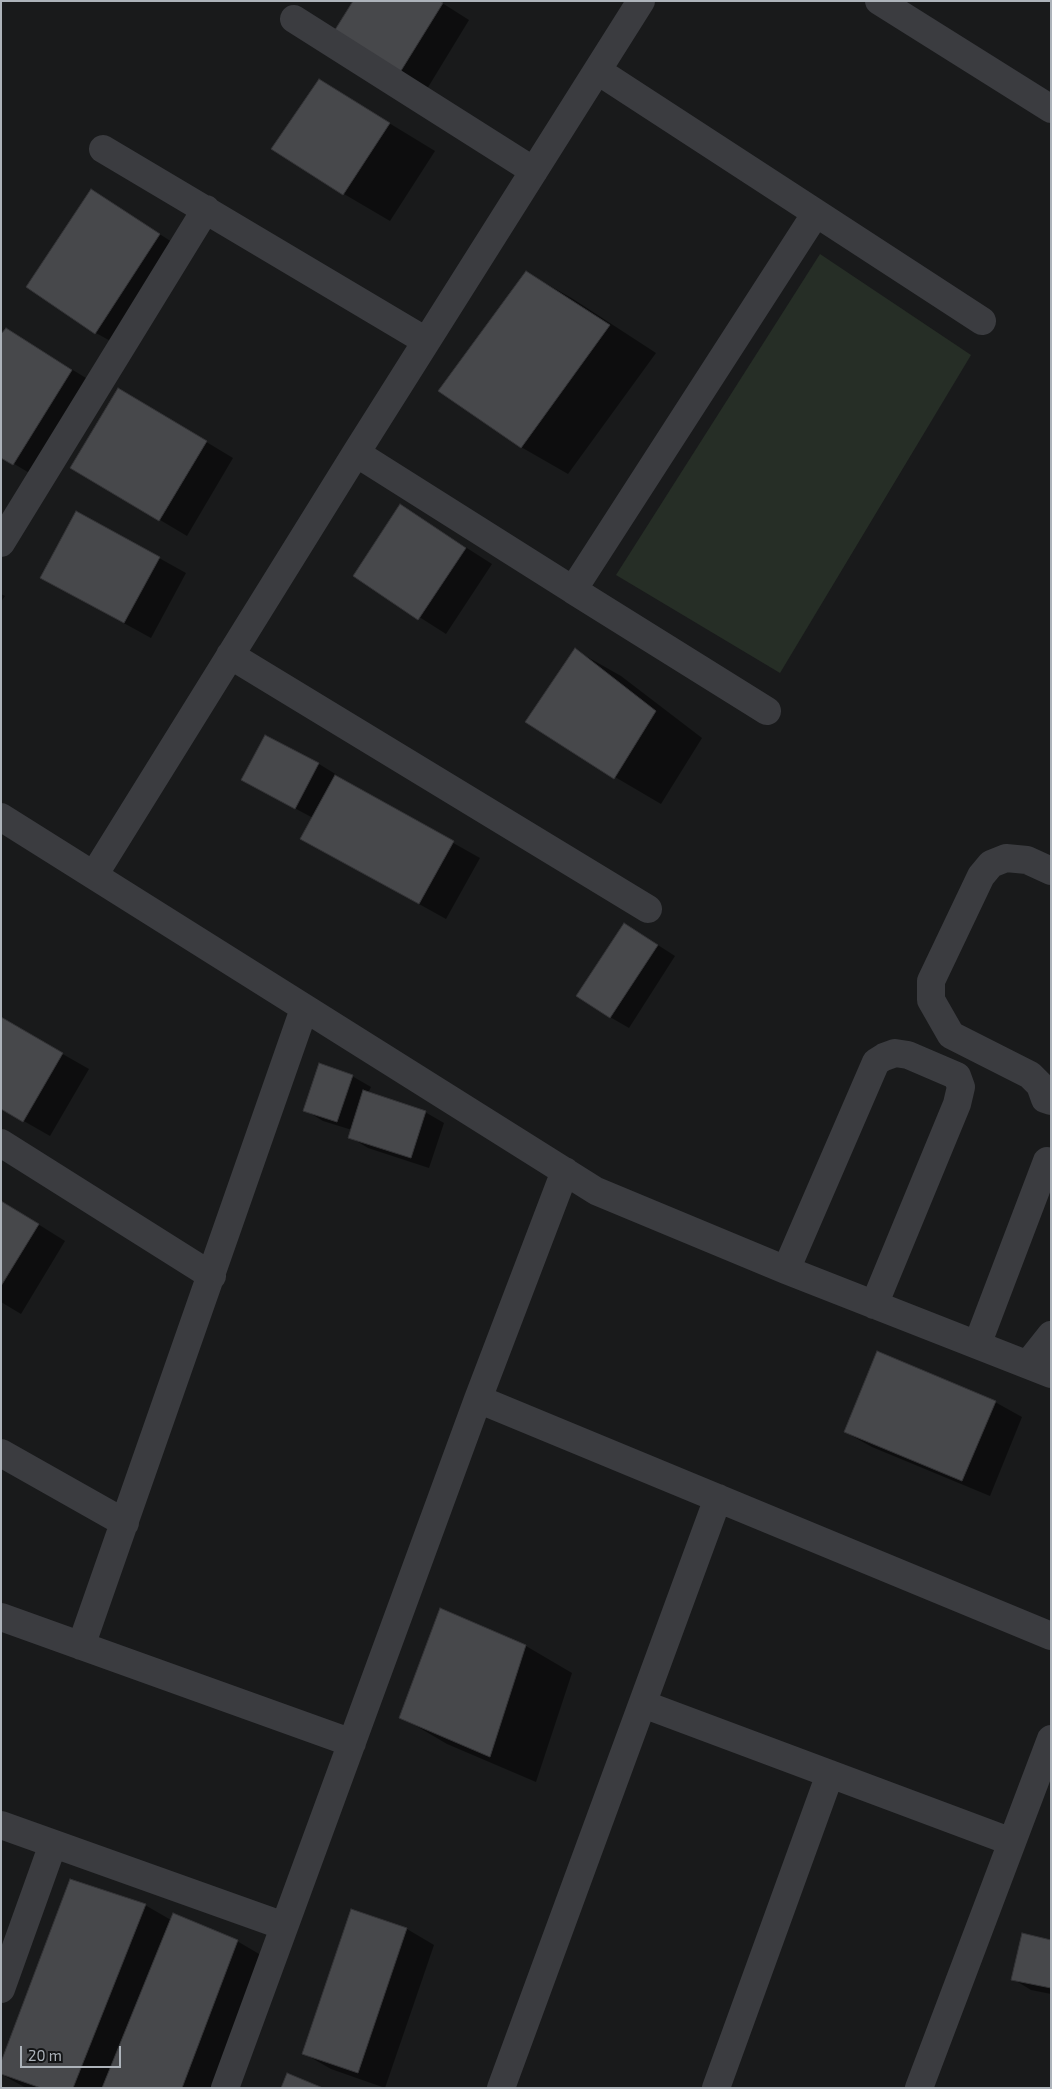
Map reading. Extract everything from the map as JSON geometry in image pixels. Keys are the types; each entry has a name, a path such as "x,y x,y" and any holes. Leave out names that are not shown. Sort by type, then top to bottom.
{"street":[{"path":"94,875 640,1"},
{"path":"879,1 1051,109"},
{"path":"294,19 534,171"},
{"path":"598,71 982,321"},
{"path":"103,148 426,341"},
{"path":"1,544 206,210"},
{"path":"572,590 816,213"},
{"path":"356,453 767,711"},
{"path":"230,656 648,909"},
{"path":"1,817 596,1191 786,1270 1039,1369 1051,1334"},
{"path":"1051,871 1027,860 1006,858 991,864 981,876 931,982 931,1000 951,1035 1030,1075 1040,1085 1044,1099 1051,1102"},
{"path":"81,1646 304,1009"},
{"path":"786,1270 876,1062 895,1053 908,1054 957,1076 961,1087 957,1104 874,1305"},
{"path":"1,1143 212,1276"},
{"path":"977,1345 1046,1162"},
{"path":"225,2088 478,1399 565,1171"},
{"path":"478,1399 1051,1636"},
{"path":"1,1453 124,1523"},
{"path":"501,2088 718,1498"},
{"path":"1,1617 352,1743"},
{"path":"642,1704 1012,1842"},
{"path":"926,2084 1012,1842 1051,1739"},
{"path":"716,2088 830,1774"},
{"path":"1,1825 284,1926"},
{"path":"1,1989 53,1844"}],"shaded area":[{"path":"820,254 971,355 780,673 616,575"}],"building":[{"path":"353,1 440,1 443,3 399,74 333,33"},
{"path":"319,79 390,123 343,195 271,149"},
{"path":"91,189 160,234 95,334 26,287"},
{"path":"526,271 610,325 521,448 438,391"},
{"path":"6,328 72,370 13,465 1,458 1,334"},
{"path":"118,388 207,441 159,521 70,468"},
{"path":"400,504 466,548 418,620 353,576"},
{"path":"76,511 160,557 124,623 40,578"},
{"path":"575,648 656,711 614,779 525,722"},
{"path":"265,735 319,763 295,809 241,780"},
{"path":"335,775 454,841 419,904 300,839"},
{"path":"624,923 658,945 610,1018 576,996"},
{"path":"1,1017 63,1053 23,1122 1,1109"},
{"path":"319,1063 353,1075 337,1122 303,1111"},
{"path":"363,1090 426,1111 411,1158 348,1138"},
{"path":"1,1201 39,1224 1,1286"},
{"path":"877,1351 996,1401 962,1481 844,1432"},
{"path":"440,1608 526,1645 490,1757 399,1718"},
{"path":"70,1879 146,1904 73,2088 41,2088 1,2074 1,2062"},
{"path":"351,1909 407,1928 358,2073 302,2054"},
{"path":"173,1913 238,1940 182,2088 102,2088"},
{"path":"1022,1933 1051,1940 1051,1988 1011,1980"},
{"path":"287,2073 323,2088 281,2088"}]}
